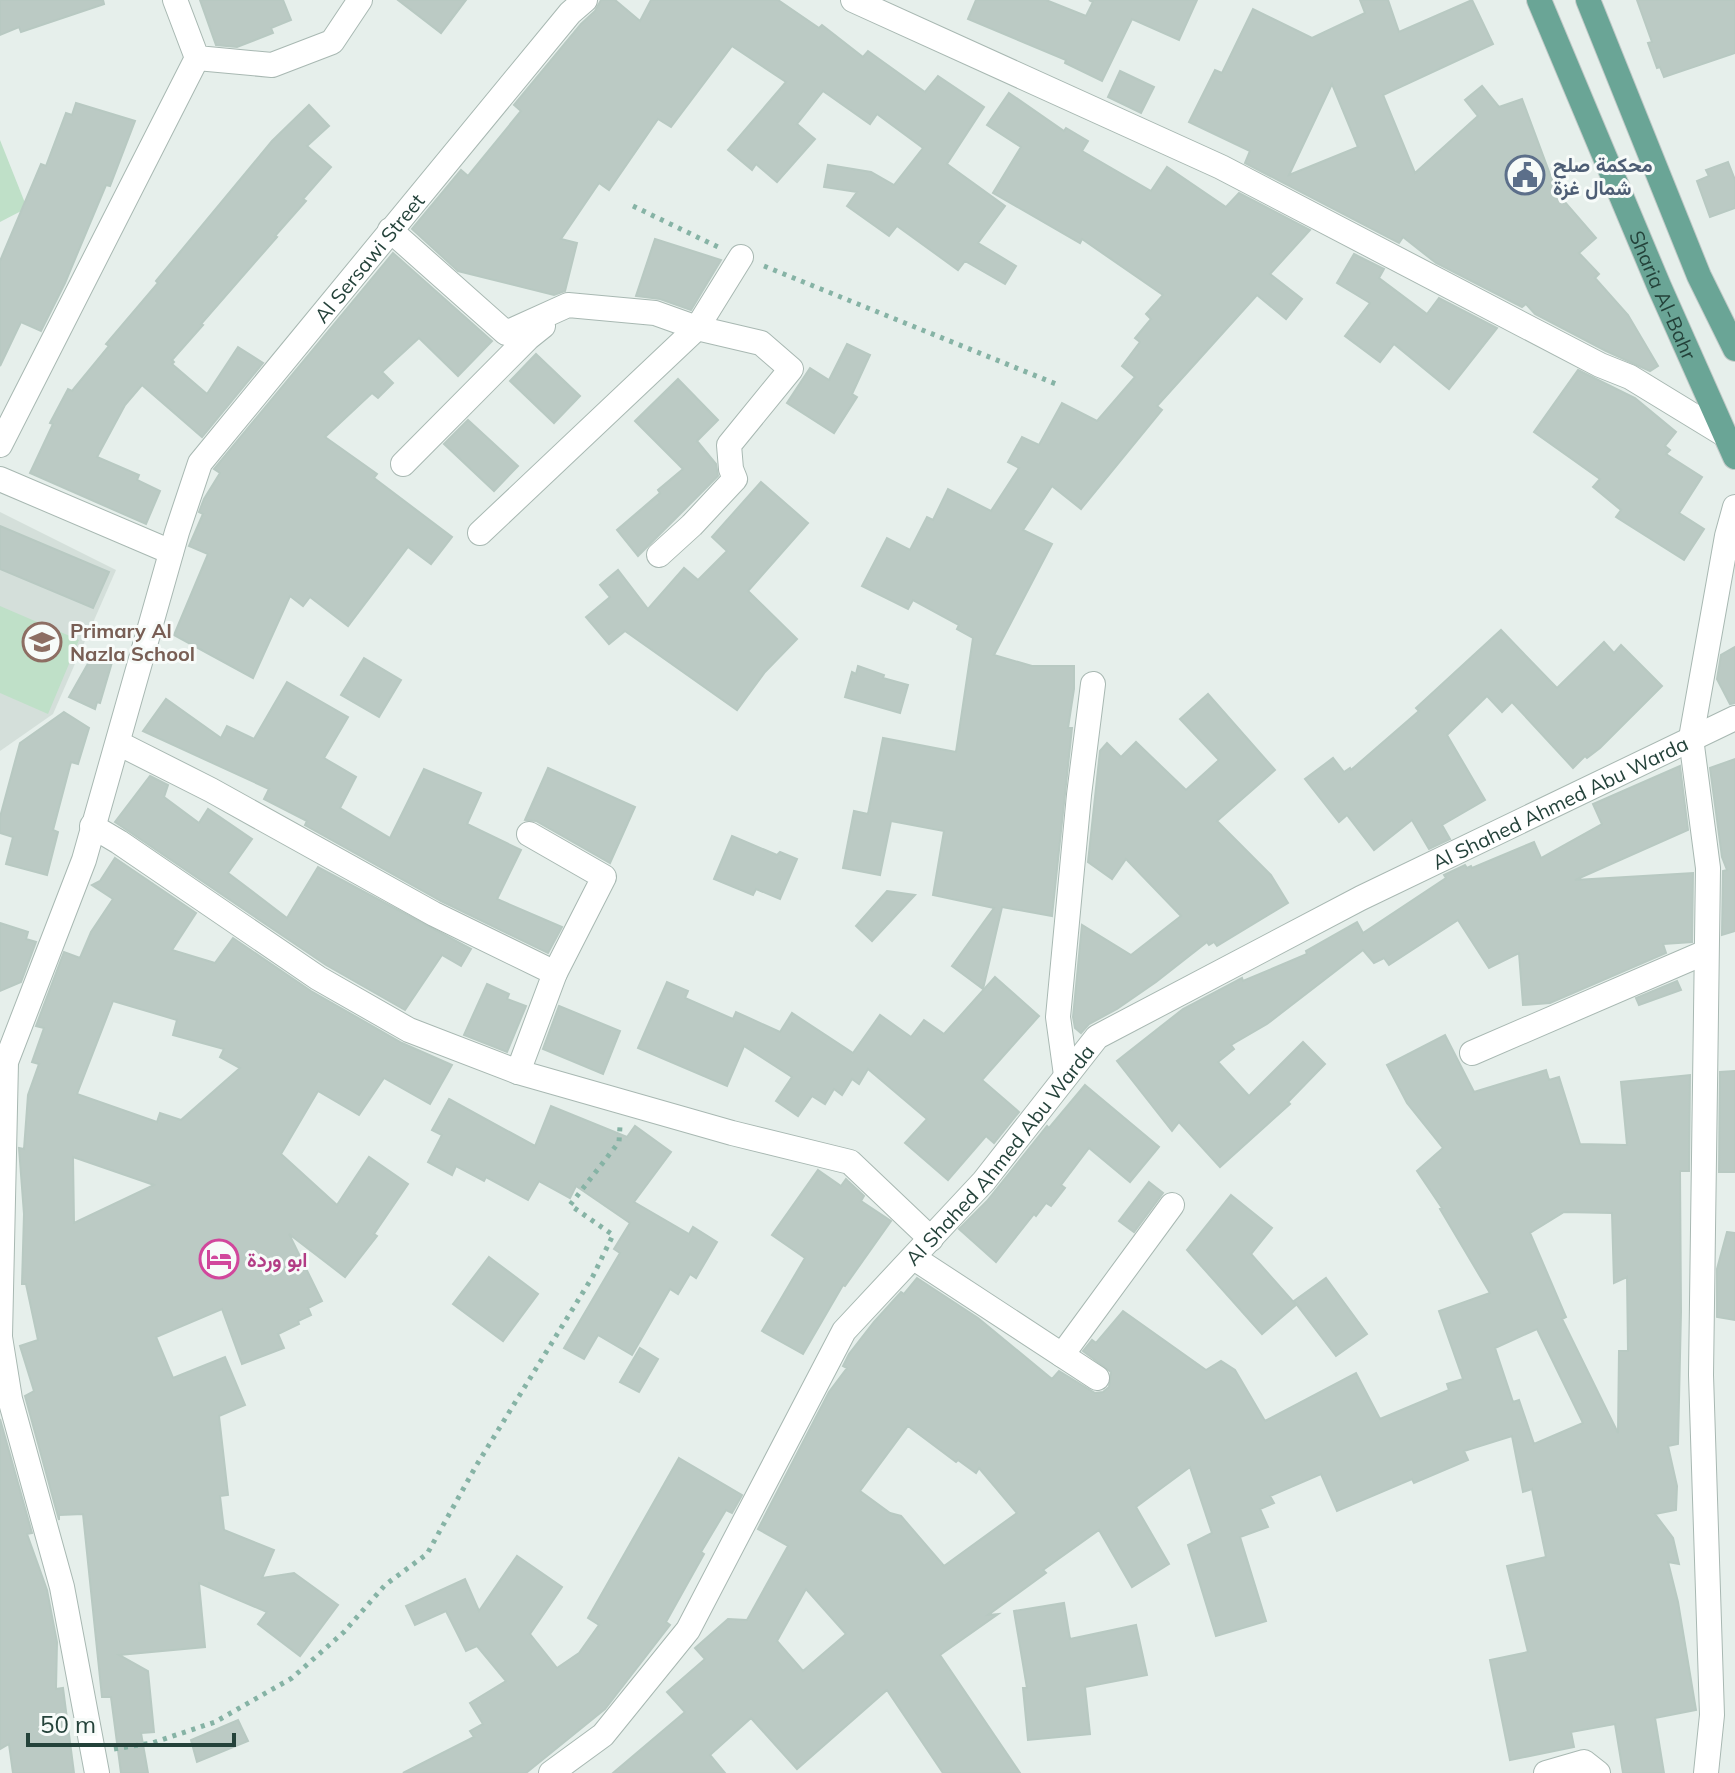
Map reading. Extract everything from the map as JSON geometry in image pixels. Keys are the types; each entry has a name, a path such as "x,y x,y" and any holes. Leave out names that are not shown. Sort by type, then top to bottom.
{"main road":[{"name":"Sharia Al-Bahr","path":"1539,0 1730,446"},
{"name":"Sharia Al-Bahr","path":"1588,0 1699,276 1735,349"}],"street":[{"path":"0,445 197,58 175,0"},
{"path":"197,58 272,65 332,42 360,0"},
{"name":"Al Sersawi Street","path":"95,1763 62,1587 5,1400 0,1337 3,1057 84,860 174,542 200,463 570,13 585,0"},
{"path":"853,0 1221,167 1600,365 1630,377 1730,446"},
{"path":"390,230 506,333 568,305 655,313 697,328 761,343 791,369 729,445 735,479 659,555"},
{"path":"480,533 697,328 741,257"},
{"path":"403,464 528,338 568,305"},
{"path":"0,479 174,542"},
{"path":"1706,1773 1712,1715 1701,1375 1708,868 1691,738 1727,536 1735,507"},
{"path":"1066,1075 1058,1017 1093,684"},
{"name":"Al Shahed Ahmed Abu Warda","path":"551,1773 603,1735 688,1630 844,1331 984,1181 1097,1037 1361,898 1735,718"},
{"path":"118,743 211,790 434,914 555,973"},
{"path":"92,826 318,978 409,1030 518,1072 732,1133 850,1162 931,1239"},
{"path":"518,1072 555,973 604,877 529,834"},
{"path":"1472,1053 1706,952"},
{"path":"1062,1355 1172,1205"},
{"path":"914,1258 1097,1378"},
{"path":"1546,1773 1584,1762 1598,1773"}],"path":[{"path":"633,206 741,257 1056,384"},
{"path":"95,1763 215,1722 292,1678 344,1632 385,1585 427,1554 476,1466 593,1276 613,1235 570,1205 619,1142 622,1101"}],"shaded area":[{"name":"Primary Al Nazla School","path":"0,512 116,570 53,714 0,751"}],"green space":[{"path":"0,140 27,208 0,222"},
{"path":"0,606 79,640 48,714 0,693"}],"building":[{"path":"0,0 103,0 104,4 21,32 19,27 0,35"},
{"path":"200,0 283,0 291,20 271,28 273,33 237,47 216,45"},
{"path":"398,0 466,0 441,33"},
{"path":"601,0 615,0 640,21 651,0 778,0 819,28 822,25 863,57 868,51 925,92 938,76 984,107 947,164 1005,206 978,243 1016,266 1005,284 965,261 958,270 897,226 889,236 847,206 857,192 824,187 828,165 871,172 894,185 923,148 877,114 870,124 823,91 797,124 815,139 777,182 756,164 752,170 728,150 786,82 732,46 671,127 658,119 609,190 599,183 561,239 577,243 565,291 554,295 458,271 412,229 461,170 468,176 521,111 514,105"},
{"path":"976,0 1046,0 1086,16 1093,2 1089,0 1197,0 1179,40 1132,19 1102,81 1065,63 1066,60 968,19"},
{"path":"1360,0 1388,0 1399,32 1472,0 1493,44 1383,95 1415,173 1478,116 1465,100 1482,86 1499,107 1522,99 1557,193 1596,238 1579,253 1599,274 1595,278 1628,315 1658,366 1650,371 1606,351 1535,314 1526,304 1522,307 1436,263 1403,237 1399,243 1245,163 1250,151 1189,122 1215,70 1222,73 1253,9 1312,38 1365,13","holes":["1332,84 1358,147 1289,175"]},
{"path":"1637,0 1735,0 1735,53 1664,77 1660,67 1657,68 1648,43 1652,42"},
{"path":"1120,71 1154,87 1141,113 1108,97"},
{"path":"1009,93 1064,131 1066,128 1088,141 1082,151 1151,191 1167,167 1226,207 1239,193 1310,230 1270,274 1302,299 1286,319 1257,295 1157,406 1162,410 1081,509 1052,486 1023,530 1052,544 994,655 1032,666 1074,666 1068,728 1072,728 1052,916 1002,907 983,989 952,966 994,908 933,895 944,831 891,821 880,875 843,868 854,811 868,814 883,738 956,752 973,638 957,629 959,625 913,600 908,609 862,586 887,538 910,550 927,517 933,520 948,489 991,511 1019,468 1008,462 1022,437 1039,445 1062,403 1097,421 1135,377 1122,366 1140,342 1135,338 1151,319 1146,314 1163,295 1082,239 1080,243 993,193 1021,147 987,125"},
{"path":"76,103 135,121 110,186 106,185 65,283 41,331 21,322 0,366 0,261 41,164 46,166 66,113 72,115"},
{"path":"309,105 329,126 307,146 331,167 303,199 306,201 277,237 172,360 172,364 207,394 238,347 263,363 202,437 142,385 125,405 97,457 139,475 137,480 160,491 146,524 30,473 68,389 72,391 109,346 106,344 158,283 156,281 272,141"},
{"path":"1728,162 1735,180 1735,208 1710,217 1697,181 1709,176 1706,170"},
{"path":"655,239 721,260 691,310 660,299 636,296"},
{"path":"393,253 492,341 458,376 419,338 382,372 393,383 378,398 372,393 325,437 377,474 374,478 452,537 431,564 408,547 348,626 310,597 303,606 290,596 253,678 174,635 208,554 189,546 203,514 199,512 220,473 214,469"},
{"path":"1354,254 1384,269 1379,278 1427,314 1439,298 1497,328 1449,389 1394,344 1380,362 1345,336 1370,303 1337,283"},
{"path":"847,344 870,355 852,394 857,397 834,433 787,403 810,368 829,380"},
{"path":"536,354 580,396 554,423 510,381"},
{"path":"1578,370 1635,398 1676,432 1665,446 1670,450 1666,454 1702,477 1679,513 1704,529 1684,560 1616,517 1621,510 1593,487 1600,479 1534,432"},
{"path":"678,379 718,420 697,441 716,464 718,476 638,556 617,530 683,469 635,421"},
{"path":"468,420 518,466 494,491 444,444"},
{"path":"761,482 808,523 748,591 797,639 765,672 737,710 625,631 609,644 586,617 610,597 600,585 618,570 648,609 684,568 698,580 727,551 712,537"},
{"path":"0,526 109,572 93,608 0,569"},
{"path":"1501,630 1557,688 1604,642 1614,653 1621,645 1662,686 1600,748 1587,758 1585,756 1573,768 1512,702 1502,712 1487,696 1447,735 1485,800 1442,825 1450,839 1429,849 1412,820 1374,850 1347,815 1339,822 1305,779 1333,758 1344,772 1351,770 1419,711 1416,708"},
{"path":"1735,647 1735,703 1730,704 1717,679 1721,655"},
{"path":"94,653 113,659 100,703 97,702 95,709 69,697"},
{"path":"364,658 401,680 379,717 341,695"},
{"path":"858,666 908,685 900,713 845,697 852,672 856,674"},
{"path":"287,682 348,717 324,758 356,777 340,808 390,838 424,769 481,793 467,824 521,850 497,899 562,927 548,953 441,901 305,825 307,821 264,799 269,789 143,731 166,699 221,738 227,726 254,739"},
{"path":"1208,694 1275,770 1217,821 1271,875 1288,903 1217,946 1214,942 1209,945 1207,942 1156,982 1089,1024 1081,1033 1075,1028 1073,1017 1082,925 1131,955 1181,916 1126,859 1112,879 1088,862 1100,751 1107,743 1121,757 1136,742 1186,790 1219,760 1180,719"},
{"path":"64,712 89,728 78,764 71,762 53,830 58,832 47,875 6,864 13,837 0,833 0,817 20,743"},
{"path":"1735,759 1735,931 1722,935 1723,871 1727,870 1722,857 1710,768"},
{"path":"1680,766 1688,830 1575,880 1693,873 1692,942 1663,944 1666,953 1550,1003 1523,1005 1519,953 1489,968 1458,920 1389,965 1384,958 1374,963 1363,950 1267,1024 1231,1045 1234,1049 1218,1062 1249,1096 1303,1042 1325,1064 1288,1102 1290,1104 1220,1167 1179,1122 1172,1131 1117,1061 1183,1009 1242,978 1243,981 1307,954 1306,951 1357,922 1363,933 1446,878 1444,875 1465,865 1472,868 1534,842 1541,858 1602,824 1593,804"},
{"path":"548,768 635,807 610,863 536,821 525,820"},
{"path":"150,776 168,785 164,797 199,823 208,809 252,839 228,873 287,918 318,867 471,949 461,966 442,955 405,1010 326,965 115,822"},
{"path":"732,836 777,855 780,852 797,859 780,899 756,889 753,895 714,879"},
{"path":"115,858 196,913 172,950 215,963 233,938 311,991 402,1043 452,1065 430,1104 384,1078 359,1115 318,1091 281,1154 337,1205 369,1157 408,1184 374,1234 377,1236 345,1277 289,1234 322,1301 308,1308 311,1315 298,1321 299,1324 278,1334 284,1348 242,1364 222,1309 156,1337 173,1378 225,1357 245,1405 219,1416 228,1495 220,1496 224,1530 274,1550 262,1578 294,1573 338,1605 300,1656 258,1624 267,1612 199,1583 205,1647 119,1655 148,1671 154,1732 141,1733 148,1773 121,1773 111,1697 102,1697 83,1514 59,1515 59,1520 25,1396 34,1391 20,1346 38,1340 26,1284 22,1284 24,1214 19,1148 24,1149 28,1095 39,1064 32,1062 44,1028 36,1026 64,952 80,958 91,932 113,899 92,885 100,881","holes":["113,1001 177,1020 173,1035 224,1049 220,1057 240,1068 181,1120 160,1113 157,1122 77,1094","73,1157 154,1185 74,1223"]},
{"path":"887,891 915,895 872,941 856,926"},
{"path":"0,923 28,932 26,939 36,942 21,982 0,991"},
{"path":"995,977 1039,1016 982,1080 1019,1112 994,1143 986,1136 948,1180 905,1143 927,1119 868,1069 859,1084 852,1079 842,1095 834,1089 825,1104 812,1096 798,1116 776,1101 792,1077 744,1046 727,1086 638,1048 667,982 688,991 685,998 733,1019 736,1012 780,1032 792,1013 853,1053 880,1015 911,1037 924,1020 944,1034"},
{"path":"1677,981 1681,990 1639,1005 1636,998"},
{"path":"487,984 509,994 507,999 526,1006 507,1052 464,1035"},
{"path":"559,1006 620,1031 603,1074 543,1049"},
{"path":"1445,1035 1474,1092 1546,1070 1549,1080 1559,1077 1580,1144 1627,1145 1621,1082 1690,1075 1689,1171 1680,1171 1678,1444 1668,1446 1677,1486 1676,1510 1655,1514 1673,1538 1679,1564 1668,1562 1696,1710 1655,1718 1664,1773 1623,1773 1615,1724 1571,1732 1574,1747 1510,1760 1490,1660 1528,1652 1507,1566 1546,1557 1532,1489 1523,1492 1512,1436 1464,1451 1468,1460 1414,1483 1412,1479 1337,1511 1321,1474 1270,1496 1274,1503 1260,1509 1268,1527 1240,1537 1266,1621 1216,1636 1188,1545 1212,1533 1190,1467 1136,1507 1169,1564 1132,1587 1099,1530 988,1615 998,1614 940,1655 1020,1773 943,1773 887,1690 797,1769 751,1718 710,1755 725,1773 613,1773 685,1712 667,1692 705,1659 695,1648 728,1619 747,1620 788,1546 758,1529 829,1392 847,1368 843,1366 849,1354 874,1322 917,1278 978,1318 1052,1379 1059,1371 1095,1393 1109,1387 1111,1372 1083,1351 1092,1340 1096,1343 1123,1311 1206,1370 1221,1361 1235,1370 1265,1421 1356,1373 1380,1419 1449,1390 1447,1384 1463,1379 1439,1311 1490,1293 1442,1208 1417,1171 1443,1148 1407,1103 1387,1065","holes":["1564,1212 1612,1213 1614,1283 1627,1277 1628,1351 1619,1351 1618,1433 1562,1319 1566,1317 1530,1233","1537,1329 1583,1423 1534,1444 1519,1400 1513,1402 1495,1348","908,1426 956,1462 958,1460 976,1473 979,1468 1017,1513 944,1566 901,1516 890,1513 860,1491","806,1589 846,1634 803,1671 777,1641"]},
{"path":"1735,1071 1735,1172 1719,1172 1720,1072"},
{"path":"1085,1085 1159,1147 1130,1182 1089,1148 1061,1185 1065,1188 1051,1206 1046,1203 1036,1216 1034,1214 996,1262 959,1229 987,1201 1047,1126 1049,1128"},
{"path":"449,1099 535,1146 551,1106 627,1137 635,1126 671,1152 634,1202 689,1234 693,1227 717,1242 696,1278 690,1274 678,1294 670,1289 632,1355 598,1335 584,1359 564,1348 620,1253 614,1249 630,1223 576,1186 570,1198 539,1181 528,1200 486,1177 484,1181 456,1166 452,1175 428,1162 442,1135 432,1130"},
{"path":"818,1170 841,1186 846,1179 864,1196 861,1201 891,1221 843,1285 803,1354 762,1331 805,1258 772,1235"},
{"path":"1149,1182 1163,1193 1134,1232 1119,1221"},
{"path":"1231,1195 1272,1228 1251,1254 1296,1305 1262,1334 1187,1250"},
{"path":"1727,1232 1735,1233 1735,1320 1717,1317 1717,1269"},
{"path":"489,1257 538,1294 503,1341 453,1304"},
{"path":"1326,1278 1367,1334 1336,1356 1294,1301"},
{"path":"640,1348 658,1359 639,1392 620,1382"},
{"path":"0,1419 32,1533 27,1534 47,1590 57,1642 56,1689 63,1688 74,1773 13,1773 9,1744 0,1749"},
{"path":"679,1458 742,1495 732,1513 726,1510 701,1552 704,1554 666,1622 670,1625 605,1709 526,1773 403,1773 474,1737 470,1731 483,1724 470,1703 506,1681 477,1646 466,1651 446,1611 415,1625 406,1606 465,1579 479,1611 517,1556 562,1587 530,1634 557,1668 579,1653 599,1625 588,1618"},
{"path":"1064,1603 1070,1639 1136,1625 1147,1675 1085,1687 1090,1734 1028,1740 1023,1688 1027,1688 1014,1611"},
{"path":"238,1720 248,1741 197,1762 191,1740"}],"place":[{"name":"محكمة صلح شمال غزة","path":"1525,175"},
{"name":"Primary Al Nazla School","path":"42,642"},
{"name":"ابو وردة","path":"219,1259"}]}
